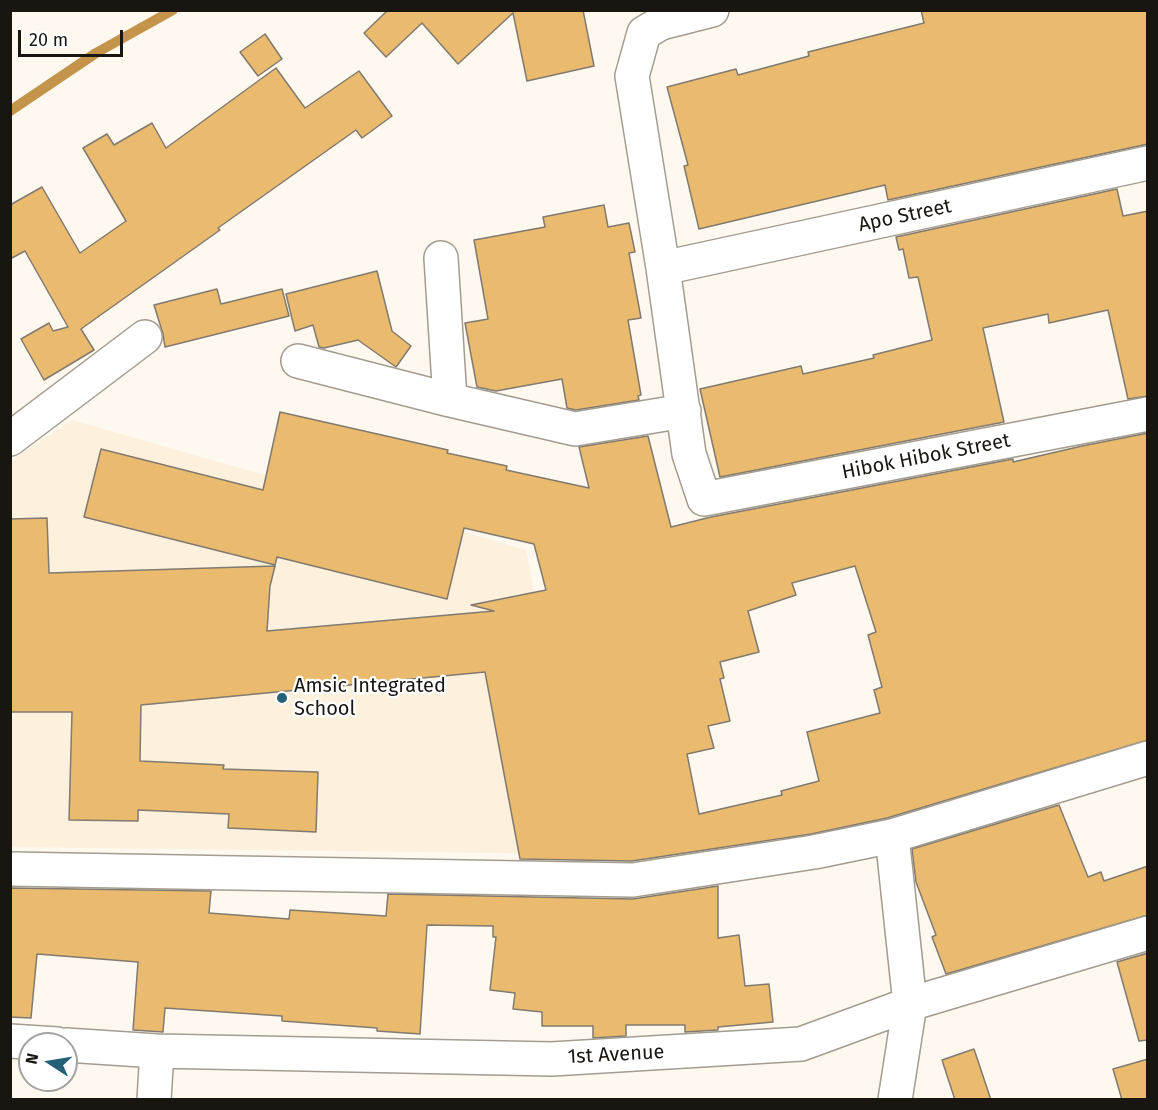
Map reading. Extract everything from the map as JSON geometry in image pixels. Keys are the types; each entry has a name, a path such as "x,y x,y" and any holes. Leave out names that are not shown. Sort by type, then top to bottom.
{"street":[{"path":"297,361 575,429 684,411 632,76 644,33 661,23 712,10"},
{"name":"Apo Street","path":"663,268 1148,164"},
{"path":"441,258 450,400"},
{"path":"10,440 145,338"},
{"name":"Hibok Hibok Street","path":"684,411 689,454 704,499 1148,414"},
{"path":"10,869 633,880 814,852 892,836 1148,758"},
{"path":"892,836 910,1004 895,1100"},
{"name":"1st Avenue","path":"78,1046 158,1051 552,1059 801,1044 910,1004 1148,933"},
{"path":"154,1100 158,1051"}],"shaded area":[{"name":"Amsic Integrated School","path":"72,420 526,550 584,854 11,847 11,461"}],"building":[{"path":"388,10 583,10 594,66 527,81 513,13 458,64 422,23 386,57 364,33"},
{"path":"921,10 1148,10 1148,144 888,200 885,185 699,229 684,166 688,165 667,87 736,69 738,75 809,56 808,52 924,23"},
{"path":"265,34 282,59 258,76 240,52"},
{"path":"276,68 305,108 359,71 392,116 362,138 356,130 81,329 94,350 44,380 21,339 49,323 53,331 68,327 25,251 10,259 10,205 42,187 80,253 126,221 83,148 107,134 114,145 152,123 166,148"},
{"path":"1117,189 1123,216 1148,211 1148,396 1128,399 1108,310 1049,323 1048,314 983,328 1004,422 720,477 700,389 801,366 803,374 874,358 873,355 932,340 918,277 909,278 903,249 899,250 896,237"},
{"path":"604,205 608,227 629,223 635,252 629,253 641,318 628,320 641,395 638,396 639,400 576,410 567,408 562,379 496,391 477,387 465,323 488,319 474,240 545,227 543,217"},
{"path":"377,271 392,331 411,346 396,367 358,340 324,348 319,347 313,325 295,331 286,294"},
{"path":"217,289 221,304 282,289 289,316 165,347 154,305"},
{"path":"280,412 448,450 447,453 507,466 506,470 589,488 579,447 648,436 671,527 711,517 1013,459 1013,462 1148,433 1148,740 887,818 811,834 632,861 520,859 485,672 141,705 140,761 224,765 223,769 318,772 316,832 228,828 229,814 138,810 138,821 69,820 72,712 10,712 10,519 47,518 49,573 275,566 270,586 267,631 494,611 471,605 546,590 534,544 464,528 447,599 277,557 275,565 84,517 101,449 263,490","holes":["855,566 876,632 868,635 882,687 874,690 880,713 807,732 819,781 781,791 782,795 699,814 687,754 714,748 708,726 730,721 720,679 724,678 720,662 759,652 748,611 796,595 792,583"]},
{"path":"1059,805 1088,877 1101,872 1104,881 1148,866 1148,915 946,974 932,937 936,935 916,882 912,849"},
{"path":"718,886 718,938 739,935 745,986 769,984 773,1022 685,1032 685,1025 626,1025 626,1036 593,1038 593,1026 542,1026 542,1012 513,1009 515,993 490,990 496,937 493,937 493,926 427,925 420,1034 377,1031 377,1028 282,1021 282,1016 165,1008 163,1032 133,1030 138,962 37,954 31,1018 10,1017 10,888 211,891 209,913 289,919 290,910 386,916 388,894 633,899"},
{"path":"1148,953 1148,1040 1139,1041 1117,962"},
{"path":"974,1049 991,1100 955,1100 942,1060"},
{"path":"1148,1059 1148,1100 1122,1100 1113,1069"}],"waterway":[{"path":"10,111 96,53 173,10"}],"place":[{"name":"Amsic Integrated School","path":"282,698"}]}
